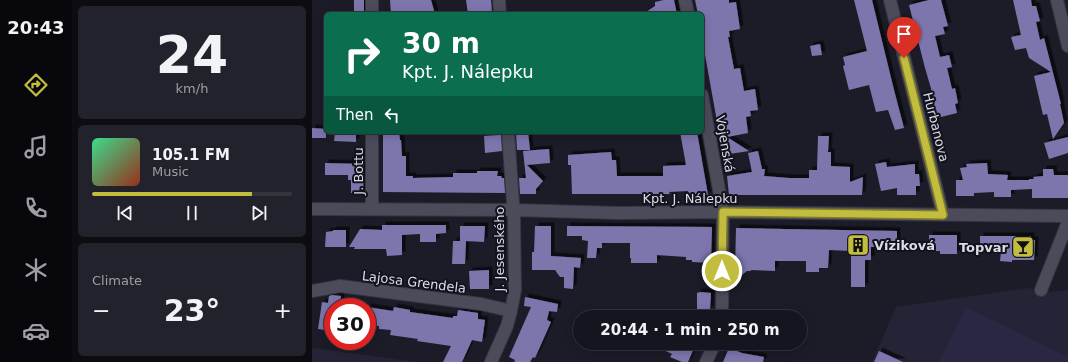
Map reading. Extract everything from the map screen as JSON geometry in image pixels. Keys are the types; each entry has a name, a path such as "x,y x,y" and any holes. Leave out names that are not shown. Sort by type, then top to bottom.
{"street":[{"path":"372,0 372,12"},
{"path":"499,0 500,12"},
{"path":"685,0 688,12"},
{"name":"Hurbanova","path":"890,0 943,215"},
{"path":"1057,0 1068,46"},
{"name":"Vojenská","path":"704,106 723,212 722,310"},
{"name":"J. Bottu","path":"372,134 372,209"},
{"name":"J. Jesenského","path":"491,362 507,326 515,290 513,210 508,134"},
{"name":"Kpt. J. Nálepku","path":"312,209 1068,216"},
{"path":"1041,290 1068,222"},
{"name":"Lajosa Grendela","path":"312,291 340,286 481,304 511,311"},
{"path":"706,362 712,350"}],"shaded area":[{"path":"1028,288 1051,292 1068,290 1068,362 872,362 896,307"},
{"path":"966,307 1068,357 1068,362 939,362"},
{"path":"312,348 416,362 312,362"}],"building":[{"path":"354,0 364,0 364,12 354,12"},
{"path":"390,0 431,0 434,12 391,12"},
{"path":"466,0 491,0 492,12 468,12"},
{"path":"674,0 677,12 646,12 655,6 655,2"},
{"path":"695,0 729,0 729,3 736,2 740,29 729,31 730,37 728,37 734,69 740,68 744,91 755,89 758,110 750,111 751,116 746,117 748,133 727,137 749,151 723,155 704,49 704,12 698,12"},
{"path":"854,0 872,0 904,128 895,130 888,110 876,112 869,85 849,90 843,66 845,65 843,57 867,51"},
{"path":"929,0 941,0 948,26 943,27 945,34 935,36 940,57 949,55 952,67 947,68 952,89 955,88 958,103 955,104 957,113 937,118 933,102 935,102 909,5"},
{"path":"1013,0 1031,0 1032,6 1036,6 1040,21 1036,22 1040,40 1044,38 1061,104 1064,123 1053,139 1047,114 1043,115 1034,76 1051,72 1029,58 1026,48 1015,50 1011,37 1021,35"},
{"path":"820,44 822,55 812,56 810,46"},
{"path":"312,128 324,129 326,138 312,138"},
{"path":"335,134 356,134 356,142 334,141"},
{"path":"383,134 399,134 402,156 406,156 406,176 413,176 413,178 453,177 453,173 498,171 497,176 504,178 505,193 383,192"},
{"path":"516,134 528,134 530,150 517,150"},
{"path":"680,134 697,134 708,195 689,194 688,191 669,192 670,194 572,194 571,165 568,165 568,155 611,152 612,160 616,160 617,176 663,176 663,166 686,165"},
{"path":"501,135 502,151 485,153 484,136"},
{"path":"818,136 829,136 828,152 831,152 831,166 850,167 850,182 863,177 862,195 729,195 727,176 752,172 748,153 758,151 762,169 765,169 764,176 809,178 809,170 817,170"},
{"path":"1068,137 1068,153 1049,159 1044,143"},
{"path":"549,149 550,163 527,165 543,181 536,189 536,194 520,194 519,178 526,178 523,151"},
{"path":"886,162 887,167 915,164 915,174 919,174 920,186 916,186 916,195 897,195 897,188 881,191 875,164"},
{"path":"325,163 364,164 363,193 351,193 351,180 348,180 348,175 325,175"},
{"path":"987,163 988,174 1008,175 1007,180 1034,179 1033,177 1043,176 1043,169 1053,169 1054,175 1068,175 1068,198 1032,198 1032,189 1011,190 1011,197 994,197 994,192 974,193 974,196 956,196 956,180 963,180 960,168 967,167 966,164"},
{"path":"382,225 446,225 446,233 436,234 436,242 420,242 420,234 402,235 402,255 387,256 386,249 354,249 355,247 349,247 360,229 382,230"},
{"path":"460,226 485,226 484,242 466,241 465,264 452,264 453,241 460,241"},
{"path":"535,226 551,226 551,256 581,258 580,268 574,267 573,289 564,288 564,277 560,277 555,270 532,270 532,252 534,252"},
{"path":"567,226 712,227 711,263 692,262 692,260 686,260 686,257 657,255 657,263 631,263 630,243 602,243 602,248 597,248 596,258 587,258 588,241 582,240 582,236 567,236"},
{"path":"736,228 897,231 897,247 871,247 871,260 865,260 865,287 851,287 851,251 829,250 828,268 819,268 819,272 806,272 806,261 775,261 775,271 751,270 742,275 738,270 735,270"},
{"path":"333,230 346,230 346,247 325,247 326,232"},
{"path":"929,235 957,235 957,254 940,254 940,251 929,251"},
{"path":"980,236 1031,236 1031,240 1035,240 1034,260 1012,260 1012,262 1000,261 1001,252 980,251"},
{"path":"489,270 489,289 470,289 469,271"},
{"path":"697,293 711,293 710,310 697,309"},
{"path":"329,296 341,296 341,298 329,298"},
{"path":"525,297 558,304 557,312 549,311 547,320 551,322 535,358 533,357 530,362 514,362 515,360 509,357 531,307 524,306"},
{"path":"322,302 324,302 324,330 318,329"},
{"path":"394,307 410,310 410,312 453,318 453,316 457,316 458,310 478,313 478,319 485,320 482,342 472,340 462,362 443,362 451,346 390,335 391,330 379,329 379,326 376,326 376,308 393,311"},
{"path":"664,350 693,350 688,362 682,362 670,357 672,354"},
{"path":"728,350 764,357 763,362 723,362"},
{"path":"879,351 903,362 874,362"}],"place":[{"name":"Víziková","path":"858,245"},
{"name":"Topvar","path":"1023,247"}],"route":[{"path":"722,271 723,212 943,215 904,58"}]}
